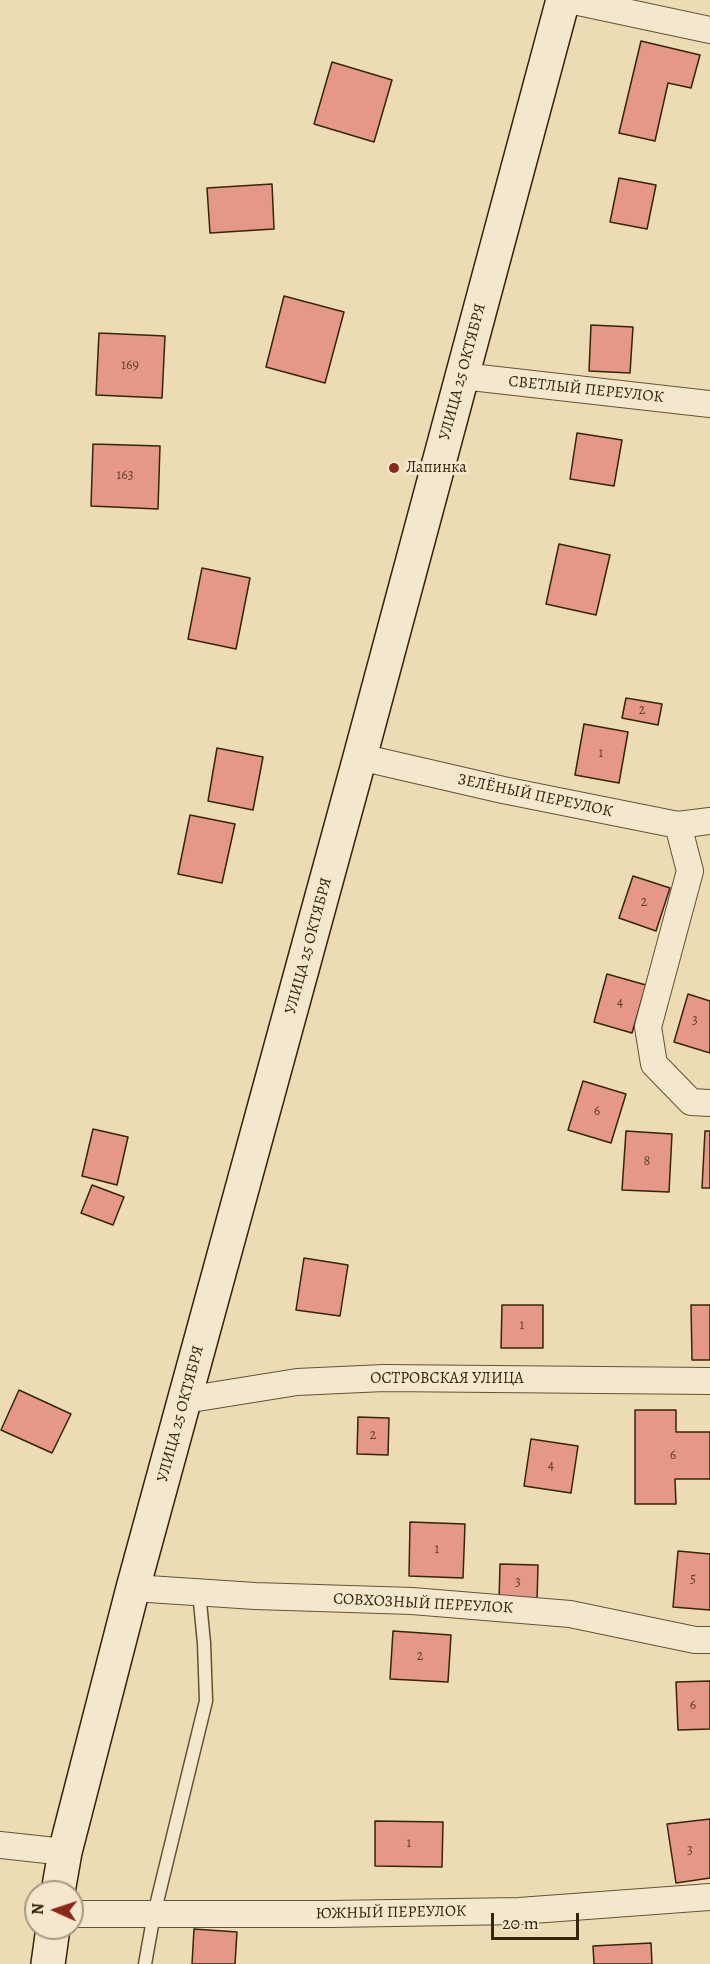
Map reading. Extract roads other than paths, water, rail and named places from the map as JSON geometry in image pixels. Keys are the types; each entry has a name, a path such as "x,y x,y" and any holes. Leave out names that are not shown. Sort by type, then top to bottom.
{"main road":[{"name":"УЛИЦА 25 ОКТЯБРЯ","path":"60,1880 65,1852 133,1588 360,757 563,0"},
{"path":"48,1964 51,1940"}],"street":[{"path":"569,0 710,30"},
{"name":"СВЕТЛЫЙ ПЕРЕУЛОК","path":"462,376 710,404"},
{"name":"ЗЕЛЁНЫЙ ПЕРЕУЛОК","path":"360,757 503,790 678,825 710,821"},
{"path":"678,825 690,871 648,1027 654,1064 691,1102 710,1103"},
{"name":"ОСТРОВСКАЯ УЛИЦА","path":"185,1401 297,1382 384,1378 710,1381"},
{"name":"СОВХОЗНЫЙ ПЕРЕУЛОК","path":"133,1588 412,1601 570,1614 695,1640 710,1640"},
{"path":"0,1845 65,1852"},
{"name":"ЮЖНЫЙ ПЕРЕУЛОК","path":"84,1914 519,1911 710,1897"}],"lane":[{"path":"145,1964 154,1914 206,1701 204,1643 198,1592"}],"place":[{"name":"Лапинка","path":"394,468"}]}
